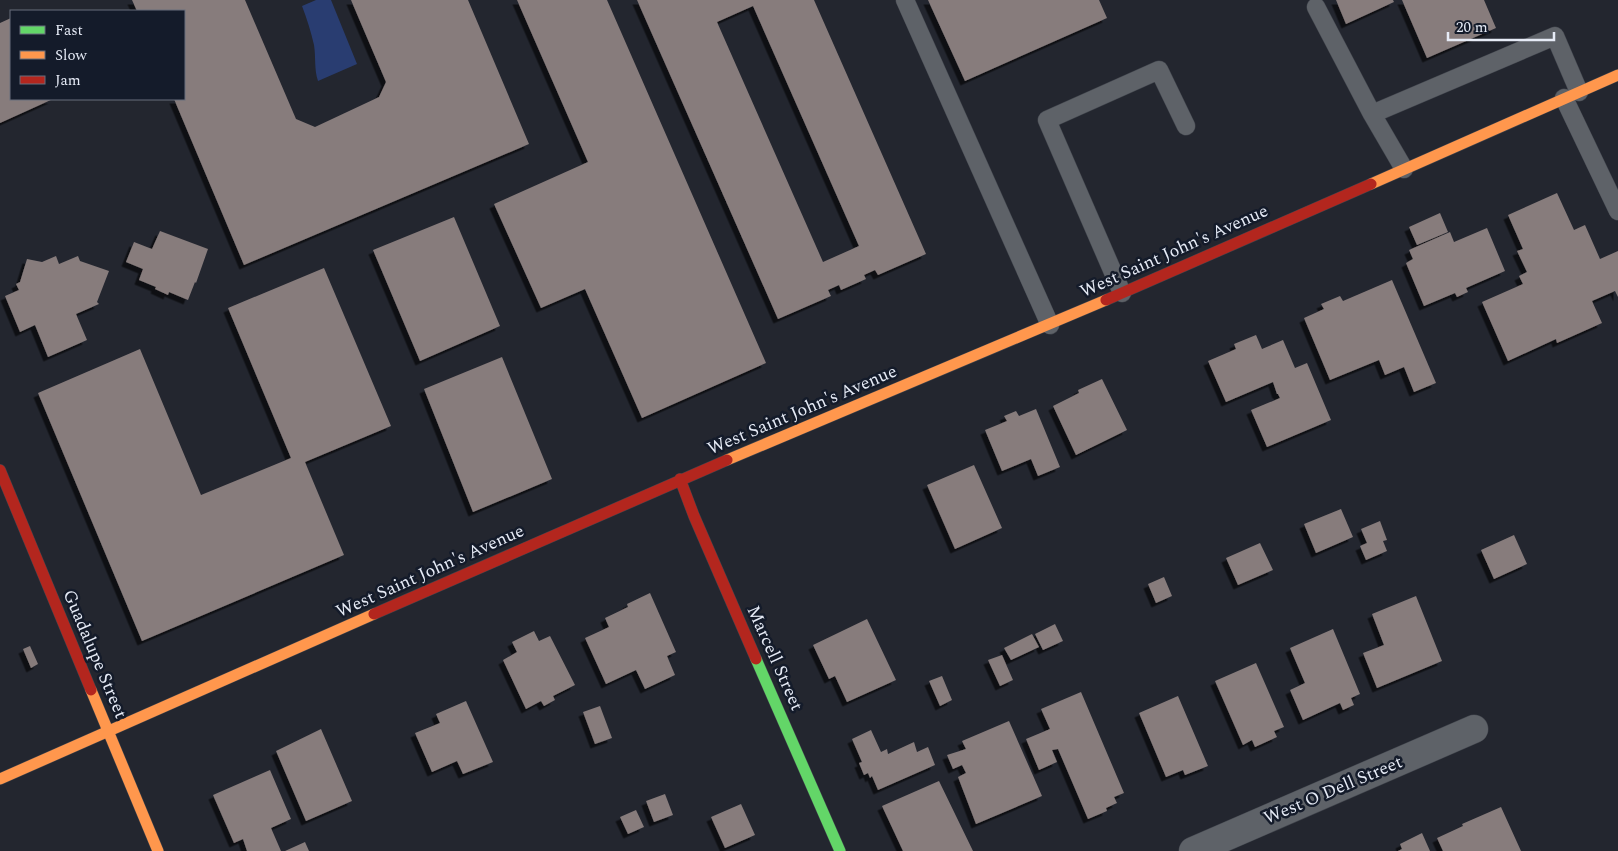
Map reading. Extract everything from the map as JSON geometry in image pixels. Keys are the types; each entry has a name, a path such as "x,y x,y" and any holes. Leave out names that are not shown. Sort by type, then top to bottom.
{"street":[{"name":"West Saint John's Avenue","path":"0,778 680,479 1050,325 1618,75"},
{"name":"Guadalupe Street","path":"0,470 158,851"},
{"name":"Marcell Street","path":"680,479 694,516 840,851"},
{"name":"West O Dell Street","path":"1193,851 1474,730"}],"lane":[{"path":"905,0 1050,325"},
{"path":"1316,7 1372,114 1404,169"},
{"path":"1372,114 1555,36 1572,95 1618,211"},
{"path":"1122,293 1047,120 1159,70 1186,126"}],"water":[{"path":"316,0 331,0 357,64 318,81 314,45 302,6"}],"building":[{"path":"132,0 245,0 296,119 315,127 379,97 386,82 351,0 468,0 529,144 244,265 174,100 185,100 185,10 137,10"},
{"path":"517,0 607,0 766,363 642,418 585,289 541,308 494,204 588,162"},
{"path":"637,0 814,0 926,254 878,275 875,270 864,275 866,279 841,290 839,285 828,290 831,296 778,319","holes":["753,6 859,246 823,262 717,22"]},
{"path":"928,0 1099,0 1107,18 965,81"},
{"path":"1336,0 1393,0 1394,2 1346,24"},
{"path":"1402,0 1484,0 1496,28 1427,58"},
{"path":"10,18 10,100 51,100 0,123 0,23"},
{"path":"1557,193 1574,230 1585,225 1600,259 1618,251 1618,297 1615,291 1592,301 1602,323 1557,343 1556,339 1508,361 1482,302 1523,284 1519,276 1527,272 1517,251 1523,249 1508,215"},
{"path":"1440,213 1448,232 1417,245 1409,227"},
{"path":"454,217 500,326 420,361 373,250"},
{"path":"1487,228 1505,271 1466,288 1468,292 1457,297 1455,293 1424,306 1406,263 1413,259 1409,250 1450,232 1454,242"},
{"path":"160,231 208,249 188,300 169,292 168,295 155,289 156,287 139,280 143,269 126,262 134,242 152,249"},
{"path":"56,256 59,264 78,256 80,261 109,271 97,302 99,304 76,314 87,340 48,357 35,325 20,332 5,296 19,290 16,284 20,282 27,259 42,262"},
{"path":"324,268 391,426 305,462 344,555 142,641 38,393 140,349 201,495 291,458 228,308"},
{"path":"1392,280 1436,383 1414,392 1404,367 1385,375 1379,360 1330,380 1304,318 1324,309 1321,304 1340,296 1343,301"},
{"path":"1256,335 1262,349 1283,340 1295,368 1307,363 1331,420 1267,447 1251,410 1280,398 1273,382 1226,402 1208,361 1236,349 1234,344"},
{"path":"502,357 552,479 473,512 424,389"},
{"path":"1102,379 1127,430 1076,455 1053,406 1079,393 1078,390"},
{"path":"1036,409 1060,467 1038,476 1031,459 1002,471 985,430 1007,421 1004,416 1016,411 1019,416"},
{"path":"974,465 1002,528 955,549 927,485"},
{"path":"1341,509 1353,537 1316,553 1304,524"},
{"path":"1380,521 1387,540 1383,541 1387,551 1366,560 1360,546 1367,543 1361,529"},
{"path":"1514,535 1527,564 1494,579 1481,550"},
{"path":"1260,543 1273,570 1238,585 1226,558"},
{"path":"1164,577 1172,596 1156,603 1148,584"},
{"path":"650,593 676,652 667,656 675,675 645,689 636,670 606,684 585,638 609,627 605,618 628,607 627,604"},
{"path":"1416,596 1442,661 1377,688 1363,653 1384,645 1372,614"},
{"path":"867,619 896,680 847,702 835,676 829,679 813,645"},
{"path":"1055,624 1063,641 1043,650 1035,634"},
{"path":"1333,629 1360,694 1351,698 1354,705 1343,710 1340,703 1303,720 1290,690 1305,683 1290,648"},
{"path":"534,631 539,641 550,636 575,685 553,696 555,700 544,706 541,701 526,709 503,660 517,652 512,642"},
{"path":"1032,634 1039,647 1011,660 1004,648"},
{"path":"30,646 38,664 31,668 23,649"},
{"path":"1002,655 1013,680 1000,686 988,660"},
{"path":"1256,663 1284,727 1274,731 1277,737 1255,747 1252,740 1243,745 1215,681"},
{"path":"942,676 952,700 940,706 929,681"},
{"path":"1081,692 1124,793 1114,797 1117,803 1106,808 1107,811 1088,819 1058,749 1052,750 1057,762 1039,770 1026,739 1050,729 1041,709"},
{"path":"1178,696 1208,766 1185,775 1183,770 1166,777 1139,713"},
{"path":"466,701 493,762 463,774 457,761 432,772 415,733 440,723 436,714"},
{"path":"600,706 612,738 595,744 583,712"},
{"path":"1009,721 1042,796 976,824 958,777 966,773 962,765 953,769 947,755 966,749 962,741"},
{"path":"321,729 352,801 306,821 276,751"},
{"path":"871,730 881,752 887,749 888,754 914,742 917,752 928,747 935,765 878,790 872,776 870,778 868,773 864,775 859,763 862,762 852,739"},
{"path":"270,770 291,819 271,828 281,851 247,851 243,839 234,843 213,795"},
{"path":"939,781 973,851 903,851 882,806"},
{"path":"665,794 673,815 654,822 646,801"},
{"path":"741,804 755,835 725,848 711,817"},
{"path":"1501,807 1521,851 1443,851 1437,838 1463,826 1462,824"},
{"path":"636,810 644,827 628,834 620,817"},
{"path":"1422,833 1430,851 1398,851 1402,849 1400,844"},
{"path":"305,842 309,851 285,851"}],"traffic: fast":[{"path":"756,659 840,851"}],"traffic: slow":[{"path":"1371,184 1618,75"},
{"path":"727,460 1106,300"},
{"path":"0,779 374,614"},
{"path":"91,690 158,851"}],"traffic: jam":[{"path":"1106,300 1371,184"},
{"path":"374,614 727,460"},
{"path":"0,470 91,690"},
{"path":"680,479 756,659"}]}
